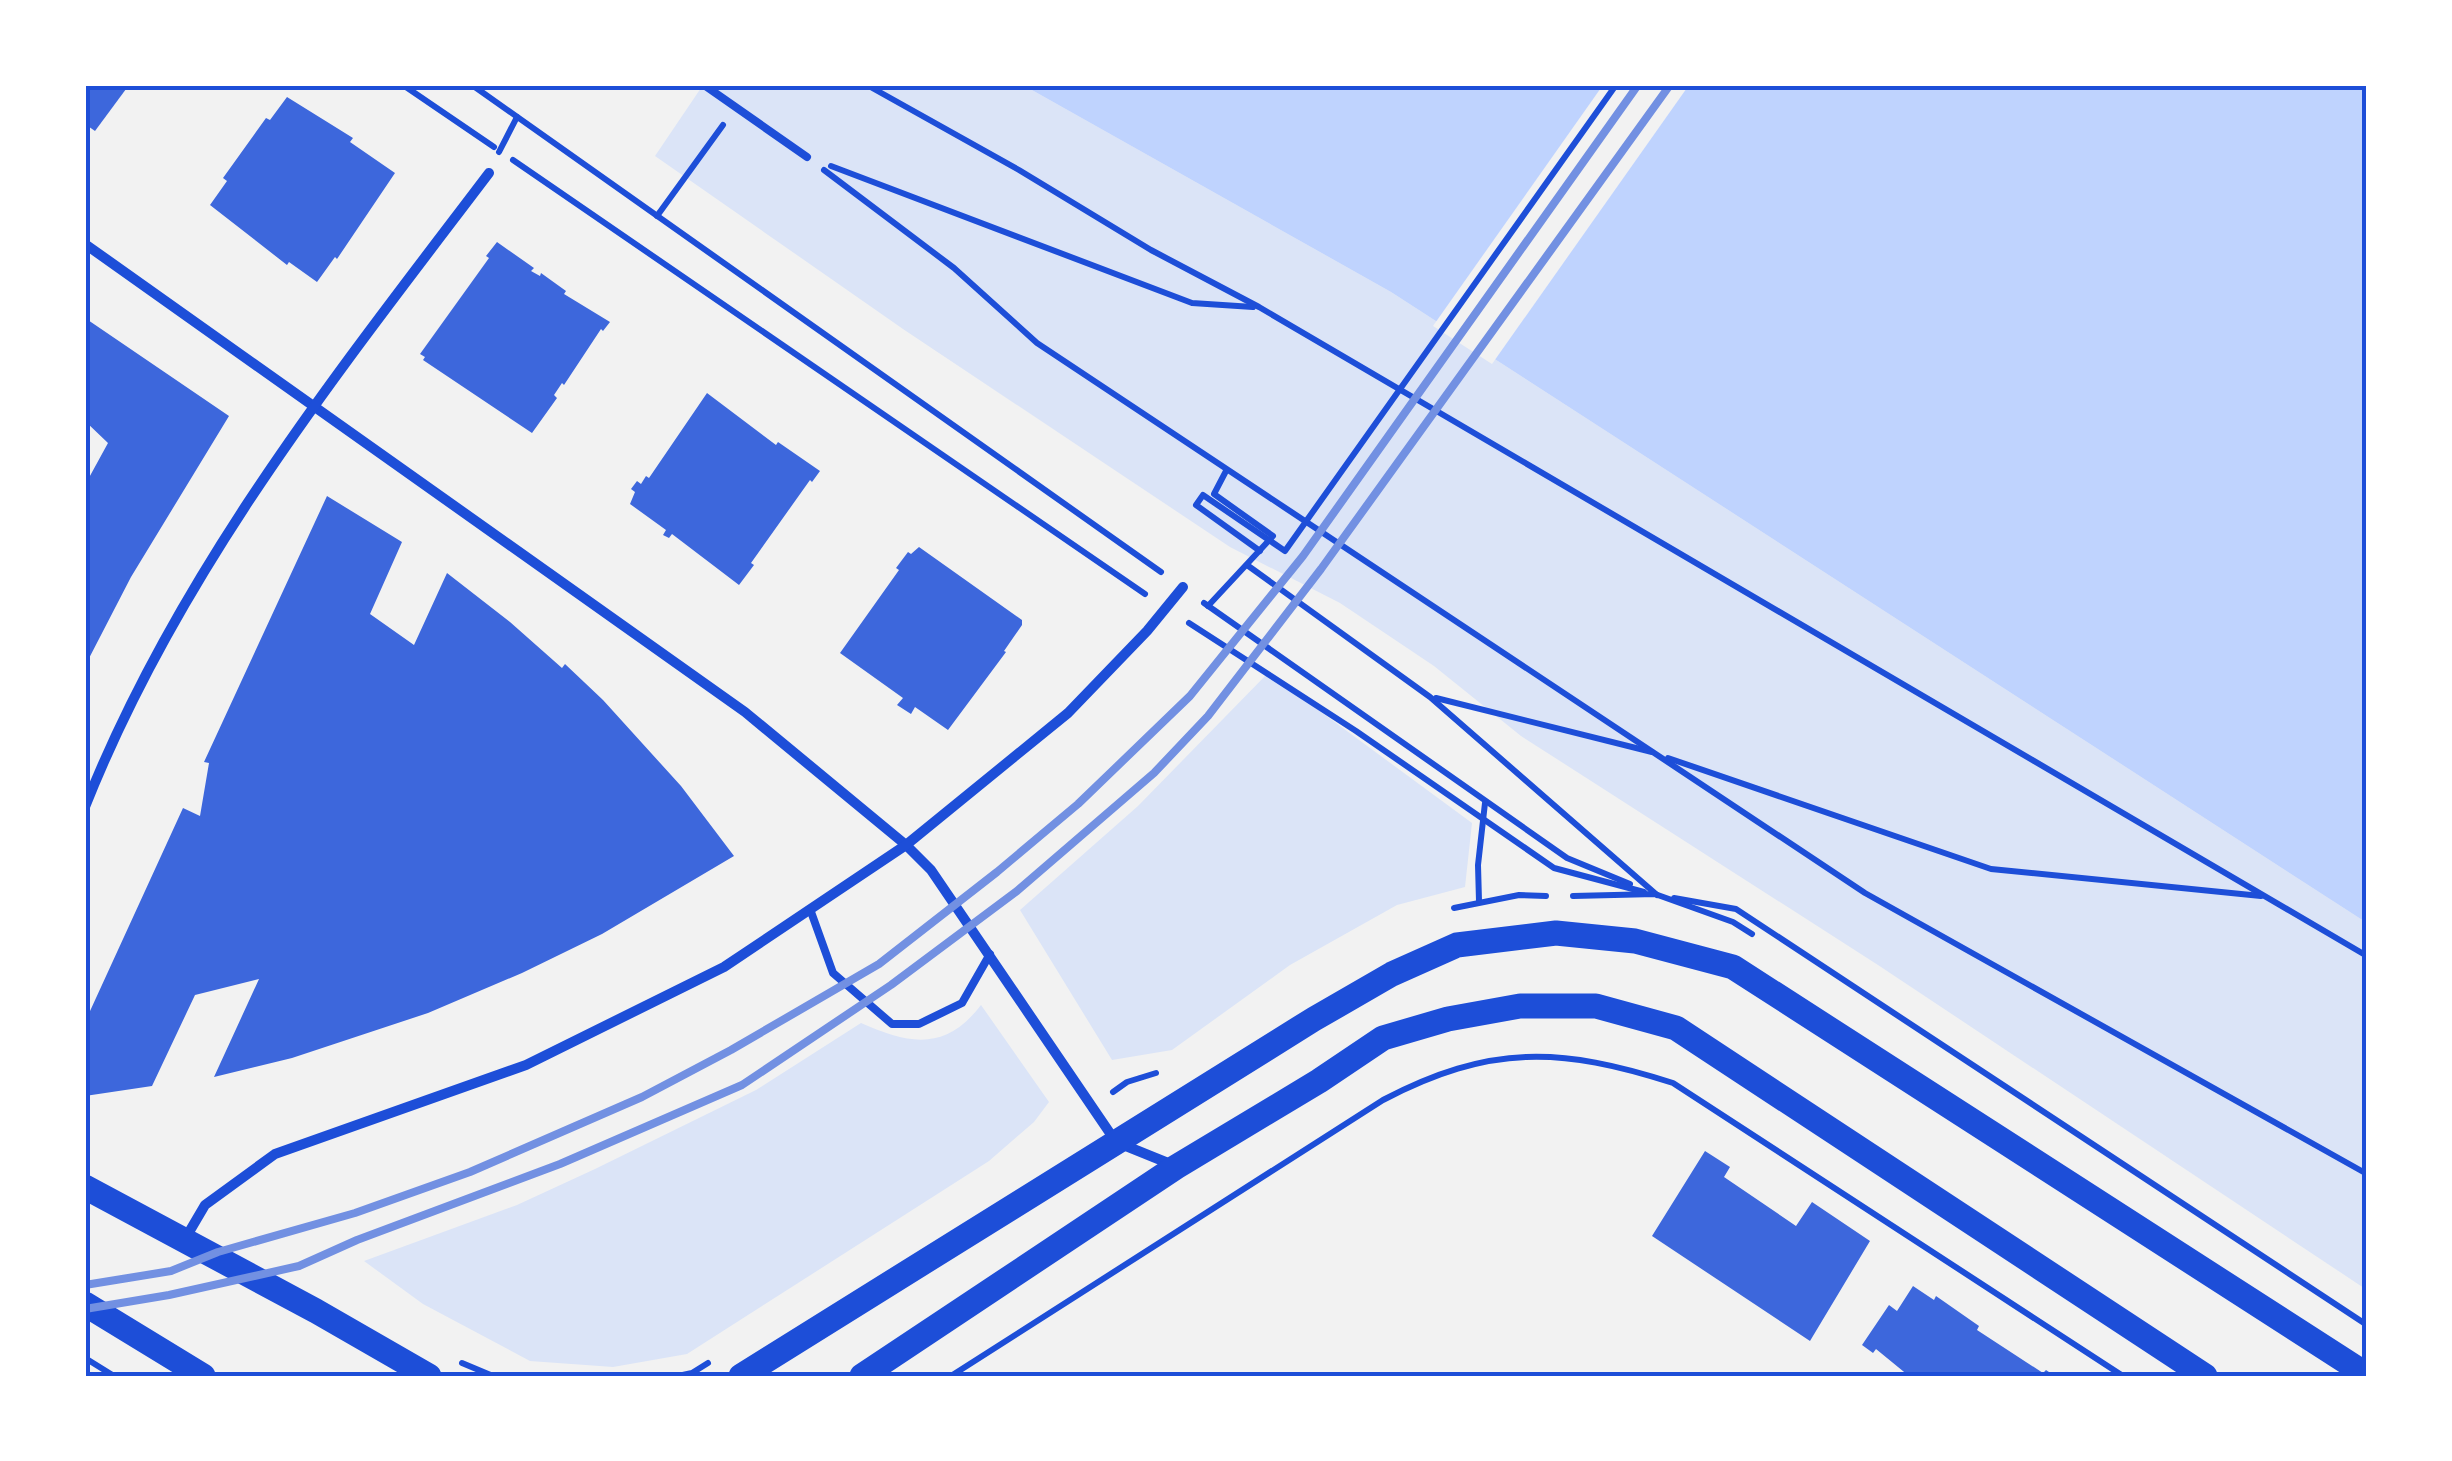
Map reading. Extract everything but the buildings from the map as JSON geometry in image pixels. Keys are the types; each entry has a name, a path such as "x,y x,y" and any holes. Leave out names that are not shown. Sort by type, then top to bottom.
{"main road":[{"path":"741,1376 1392,974 1457,944 1556,934 1635,942 1733,967 2367,1375"},
{"path":"862,1376 1176,1167 1383,1038 1520,1006 1596,1006 1676,1028 2205,1376"},
{"path":"85,1187 429,1376"},
{"path":"85,1304 203,1376"}],"street":[{"path":"85,807 105,757 202,572 314,406 489,172"},
{"path":"85,244 745,712 906,845 931,870 1116,1142 1176,1167"},
{"path":"185,1239 205,1206 275,1154 526,1065 724,967 906,845 1068,714 1183,587"}],"lane":[{"path":"704,85 807,157"},
{"path":"810,909 834,973 892,1024 918,1024 962,1003 990,954"}],"path":[{"path":"404,85 1166,608 1356,730 1554,868 1655,894 1736,909 2367,1325"},
{"path":"472,85 1485,803 1567,858 1655,894"},
{"path":"867,85 1020,170 1152,250 1259,307 2367,956"},
{"path":"1260,552 1196,505 1203,495 1285,552 1616,85"},
{"path":"489,172 517,117"},
{"path":"657,216 701,155"},
{"path":"807,157 1192,304 1259,307"},
{"path":"807,157 954,268 1037,343 1865,894 2367,1174"},
{"path":"1208,607 1273,536 1214,494 1226,471"},
{"path":"1247,566 1430,697 1655,894"},
{"path":"1430,697 1658,754 1992,868 2267,897"},
{"path":"1479,901 1478,866 1485,803"},
{"path":"950,1376 1384,1100 1470,1063 1527,1056 1564,1056 1604,1063 1672,1083 2123,1376"},
{"path":"85,1358 114,1376"}],"shaded area":[{"path":"703,85 1023,85 1391,292 2367,923 2367,1290 1878,965 1521,736 1434,666 1340,603 1230,547 903,329 655,156"},
{"path":"1268,673 1472,823 1465,887 1397,905 1290,965 1172,1050 1112,1060 1020,910 1138,806"},
{"path":"981,1005 1049,1102 1034,1122 989,1161 687,1354 613,1367 530,1361 423,1304 364,1261 517,1205 595,1169 756,1090 861,1023 895,1036 926,1040 954,1031"}],"water":[{"path":"1023,85 2367,85 2367,923 1391,292"}],"pier":[{"path":"1603,85 1689,85 1492,364 1433,326"}],"railway":[{"path":"85,1285 171,1271 218,1252 355,1213 470,1172 642,1097 879,964 1078,804 1190,696 1303,556 1638,85"},
{"path":"85,1309 299,1266 357,1240 560,1164 742,1085 891,985 1017,891 1154,773 1208,716 1321,569 1670,85"}]}
